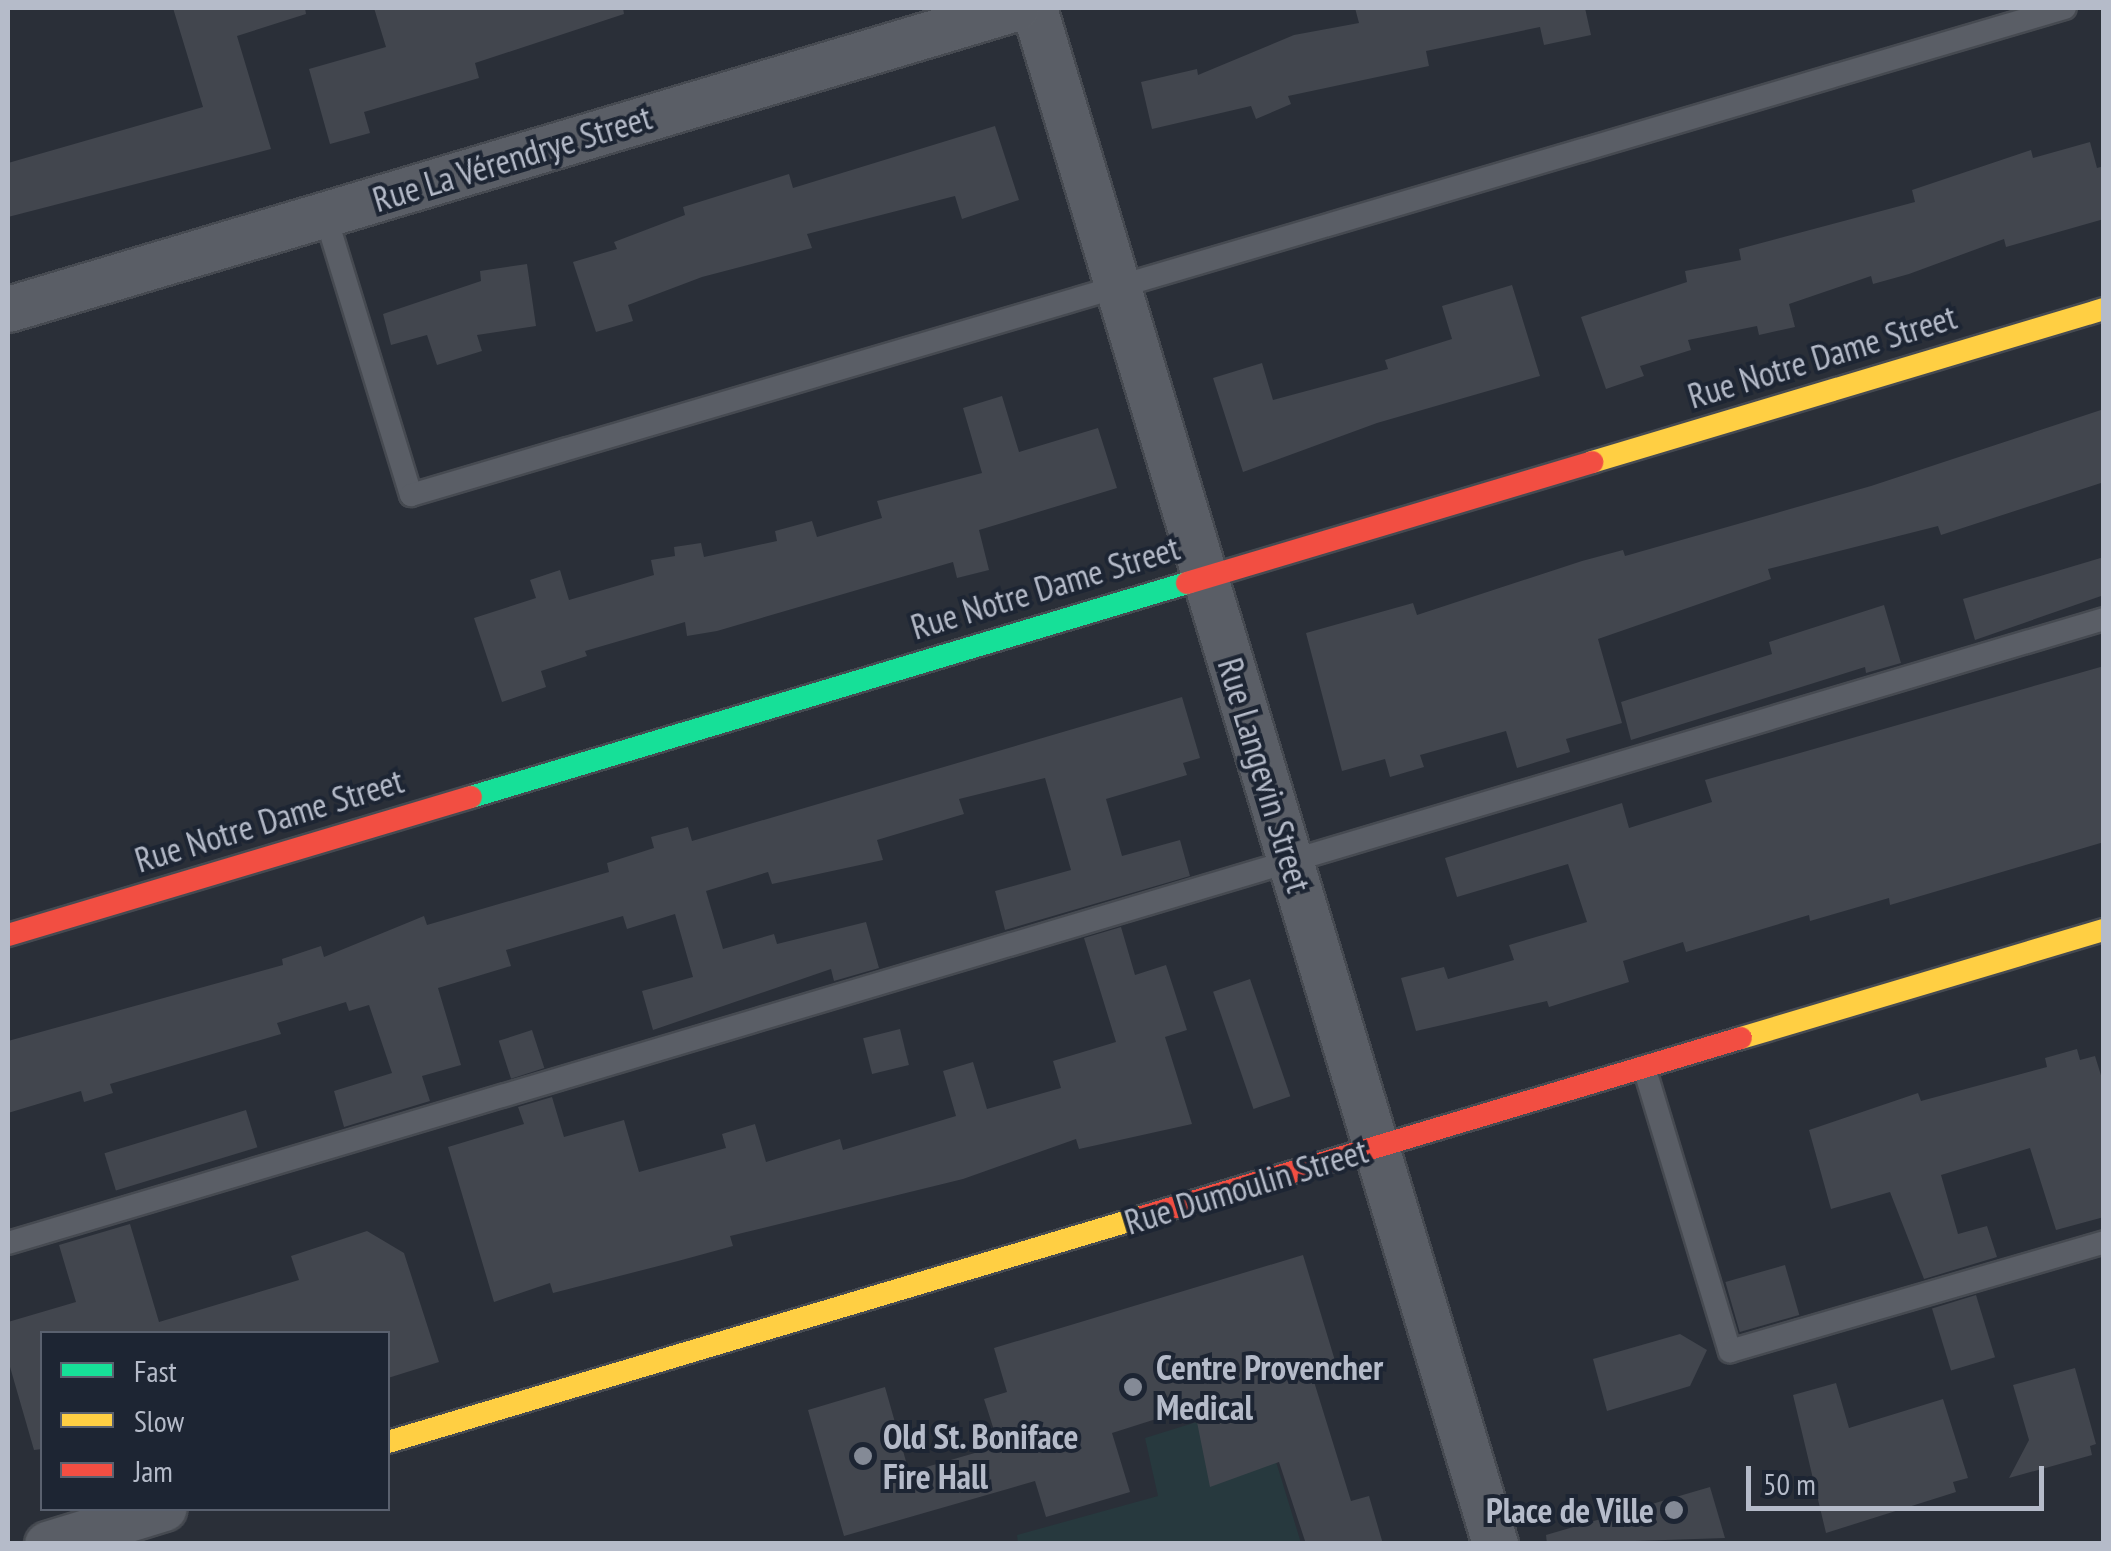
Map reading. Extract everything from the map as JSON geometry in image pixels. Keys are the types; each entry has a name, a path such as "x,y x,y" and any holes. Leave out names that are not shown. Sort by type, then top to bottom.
{"street":[{"name":"Rue La Vérendrye Street","path":"8,310 1016,8"},
{"name":"Rue Langevin Street","path":"1034,8 1496,1544"},
{"name":"Rue Notre Dame Street","path":"8,935 2104,309"},
{"name":"Rue Dumoulin Street","path":"390,1441 2104,930"},
{"path":"47,1544 154,1511"}],"lane":[{"path":"325,214 411,495 2065,8"},
{"path":"8,1243 2104,619"},
{"path":"1644,1067 1730,1351 2104,1242"}],"shaded area":[{"path":"1258,1403 1301,1543 1018,1544 1017,1535 1158,1496 1145,1438"}],"building":[{"path":"173,8 305,8 306,14 237,36 271,149 8,217 8,163 203,107"},
{"path":"374,8 623,8 624,14 475,63 479,78 364,112 370,133 330,144 309,69 386,47"},
{"path":"1355,8 1585,8 1591,35 1544,45 1540,27 1426,51 1429,66 1288,96 1291,104 1256,119 1251,106 1152,129 1141,82 1197,69 1198,75 1294,35 1359,23"},
{"path":"995,126 1019,200 962,219 955,196 807,234 812,248 702,277 628,305 633,321 596,332 573,262 617,249 614,242 685,215 683,207 789,174 793,188"},
{"path":"2090,142 2097,168 2104,166 2104,219 2006,247 2004,239 1873,284 1871,276 1789,304 1795,327 1759,335 1757,326 1688,340 1691,350 1640,366 1644,376 1606,389 1581,317 1687,282 1685,271 1741,260 1739,249 1915,202 1912,190 2031,150 2033,158"},
{"path":"527,264 536,326 477,335 482,351 437,365 427,335 391,345 383,314 481,281 480,271"},
{"path":"1512,285 1540,376 1377,423 1243,472 1213,378 1262,363 1273,400 1388,369 1385,360 1452,339 1442,306"},
{"path":"1002,396 1019,452 1098,428 1117,488 979,530 989,570 957,578 953,562 717,631 687,636 685,622 585,651 587,656 541,671 546,687 502,702 474,618 536,598 530,580 560,570 569,600 654,575 651,560 675,556 674,547 701,543 704,557 777,541 775,531 812,521 817,537 882,518 877,501 982,473 963,408"},
{"path":"2104,409 2104,482 1941,535 1938,526 1768,569 1771,579 1598,639 1622,723 1566,739 1570,752 1517,768 1506,731 1420,755 1424,767 1390,777 1385,759 1342,771 1306,633 1413,603 1417,615 1582,561 1623,550 1625,556 1871,486"},
{"path":"2104,557 2104,595 1975,640 1963,599"},
{"path":"1884,605 1901,663 1866,673 1865,667 1631,740 1621,702 1772,654 1769,642"},
{"path":"2104,666 2104,842 1890,905 1889,898 1810,921 1809,915 1686,952 1683,942 1623,961 1629,982 1549,1007 1547,1001 1416,1031 1401,978 1444,967 1448,979 1514,960 1509,945 1587,922 1568,864 1457,897 1445,858 1622,803 1629,828 1712,802 1705,780"},
{"path":"1182,697 1200,758 1183,763 1187,775 1106,799 1122,856 1180,840 1190,876 1005,930 995,891 1071,870 1045,778 959,799 964,814 877,840 883,860 772,884 768,872 706,891 723,949 774,934 777,944 866,922 879,968 834,981 831,969 653,1030 642,991 693,977 675,914 627,929 623,916 506,950 511,966 438,988 461,1065 422,1076 430,1101 344,1127 334,1091 392,1073 369,1005 349,1011 346,1002 277,1023 281,1034 110,1084 113,1093 84,1102 81,1091 8,1113 8,1041 283,965 282,959 321,946 324,957 424,916 427,925 609,872 607,863 654,848 651,837 688,827 692,841"},
{"path":"1121,927 1135,975 1166,965 1187,1030 1165,1037 1192,1124 1079,1149 1076,1139 963,1179 730,1236 733,1246 553,1293 550,1283 494,1302 448,1147 524,1124 518,1107 552,1097 564,1137 624,1120 639,1172 726,1148 722,1134 755,1124 766,1162 840,1139 843,1150 956,1116 943,1071 973,1062 987,1109 1061,1088 1053,1061 1116,1042 1084,938"},
{"path":"1250,979 1290,1096 1253,1109 1213,992"},
{"path":"900,1029 909,1065 872,1074 863,1038"},
{"path":"532,1030 544,1068 511,1079 499,1041"},
{"path":"2077,1049 2080,1060 2095,1056 2104,1085 2104,1217 2056,1230 2030,1148 1941,1175 1958,1234 1987,1226 1997,1257 1924,1279 1890,1192 1831,1209 1809,1130 1918,1093 1921,1101 2047,1067 2045,1058"},
{"path":"246,1110 257,1147 116,1191 104,1153"},
{"path":"130,1224 159,1322 299,1280 291,1256 367,1231 404,1253 439,1362 390,1377 390,1331 40,1331 40,1449 34,1450 8,1360 8,1322 76,1302 59,1245"},
{"path":"1303,1255 1336,1364 1311,1372 1351,1501 1369,1496 1383,1544 1306,1544 1279,1462 1210,1487 1194,1407 1112,1433 1130,1492 1046,1517 1035,1481 844,1536 808,1410 885,1387 909,1472 999,1446 984,1399 1007,1392 994,1348"},
{"path":"1785,1265 1799,1315 1740,1332 1725,1282"},
{"path":"1976,1295 1995,1357 1951,1371 1932,1308"},
{"path":"1680,1334 1707,1350 1690,1386 1607,1411 1593,1359"},
{"path":"2075,1368 2096,1444 2090,1446 2092,1455 2009,1478 2029,1440 2013,1385"},
{"path":"1836,1383 1849,1428 1943,1399 1968,1478 1953,1482 1956,1492 1826,1533 1793,1395"},
{"name":"Place de Ville","path":"1710,1487 1725,1538 1547,1544 1546,1535"}],"traffic: fast":[{"path":"471,797 1187,583"}],"traffic: slow":[{"path":"1592,462 2104,309"},
{"path":"1741,1038 2104,930"},
{"path":"390,1441 1142,1217"}],"traffic: jam":[{"path":"1187,583 1592,462"},
{"path":"8,935 471,797"},
{"path":"1142,1217 1741,1038"}],"place":[{"name":"Centre Provencher Medical","path":"1133,1387"},
{"name":"Old St. Boniface Fire Hall","path":"863,1456"},
{"name":"Place de Ville","path":"1674,1510"}]}
